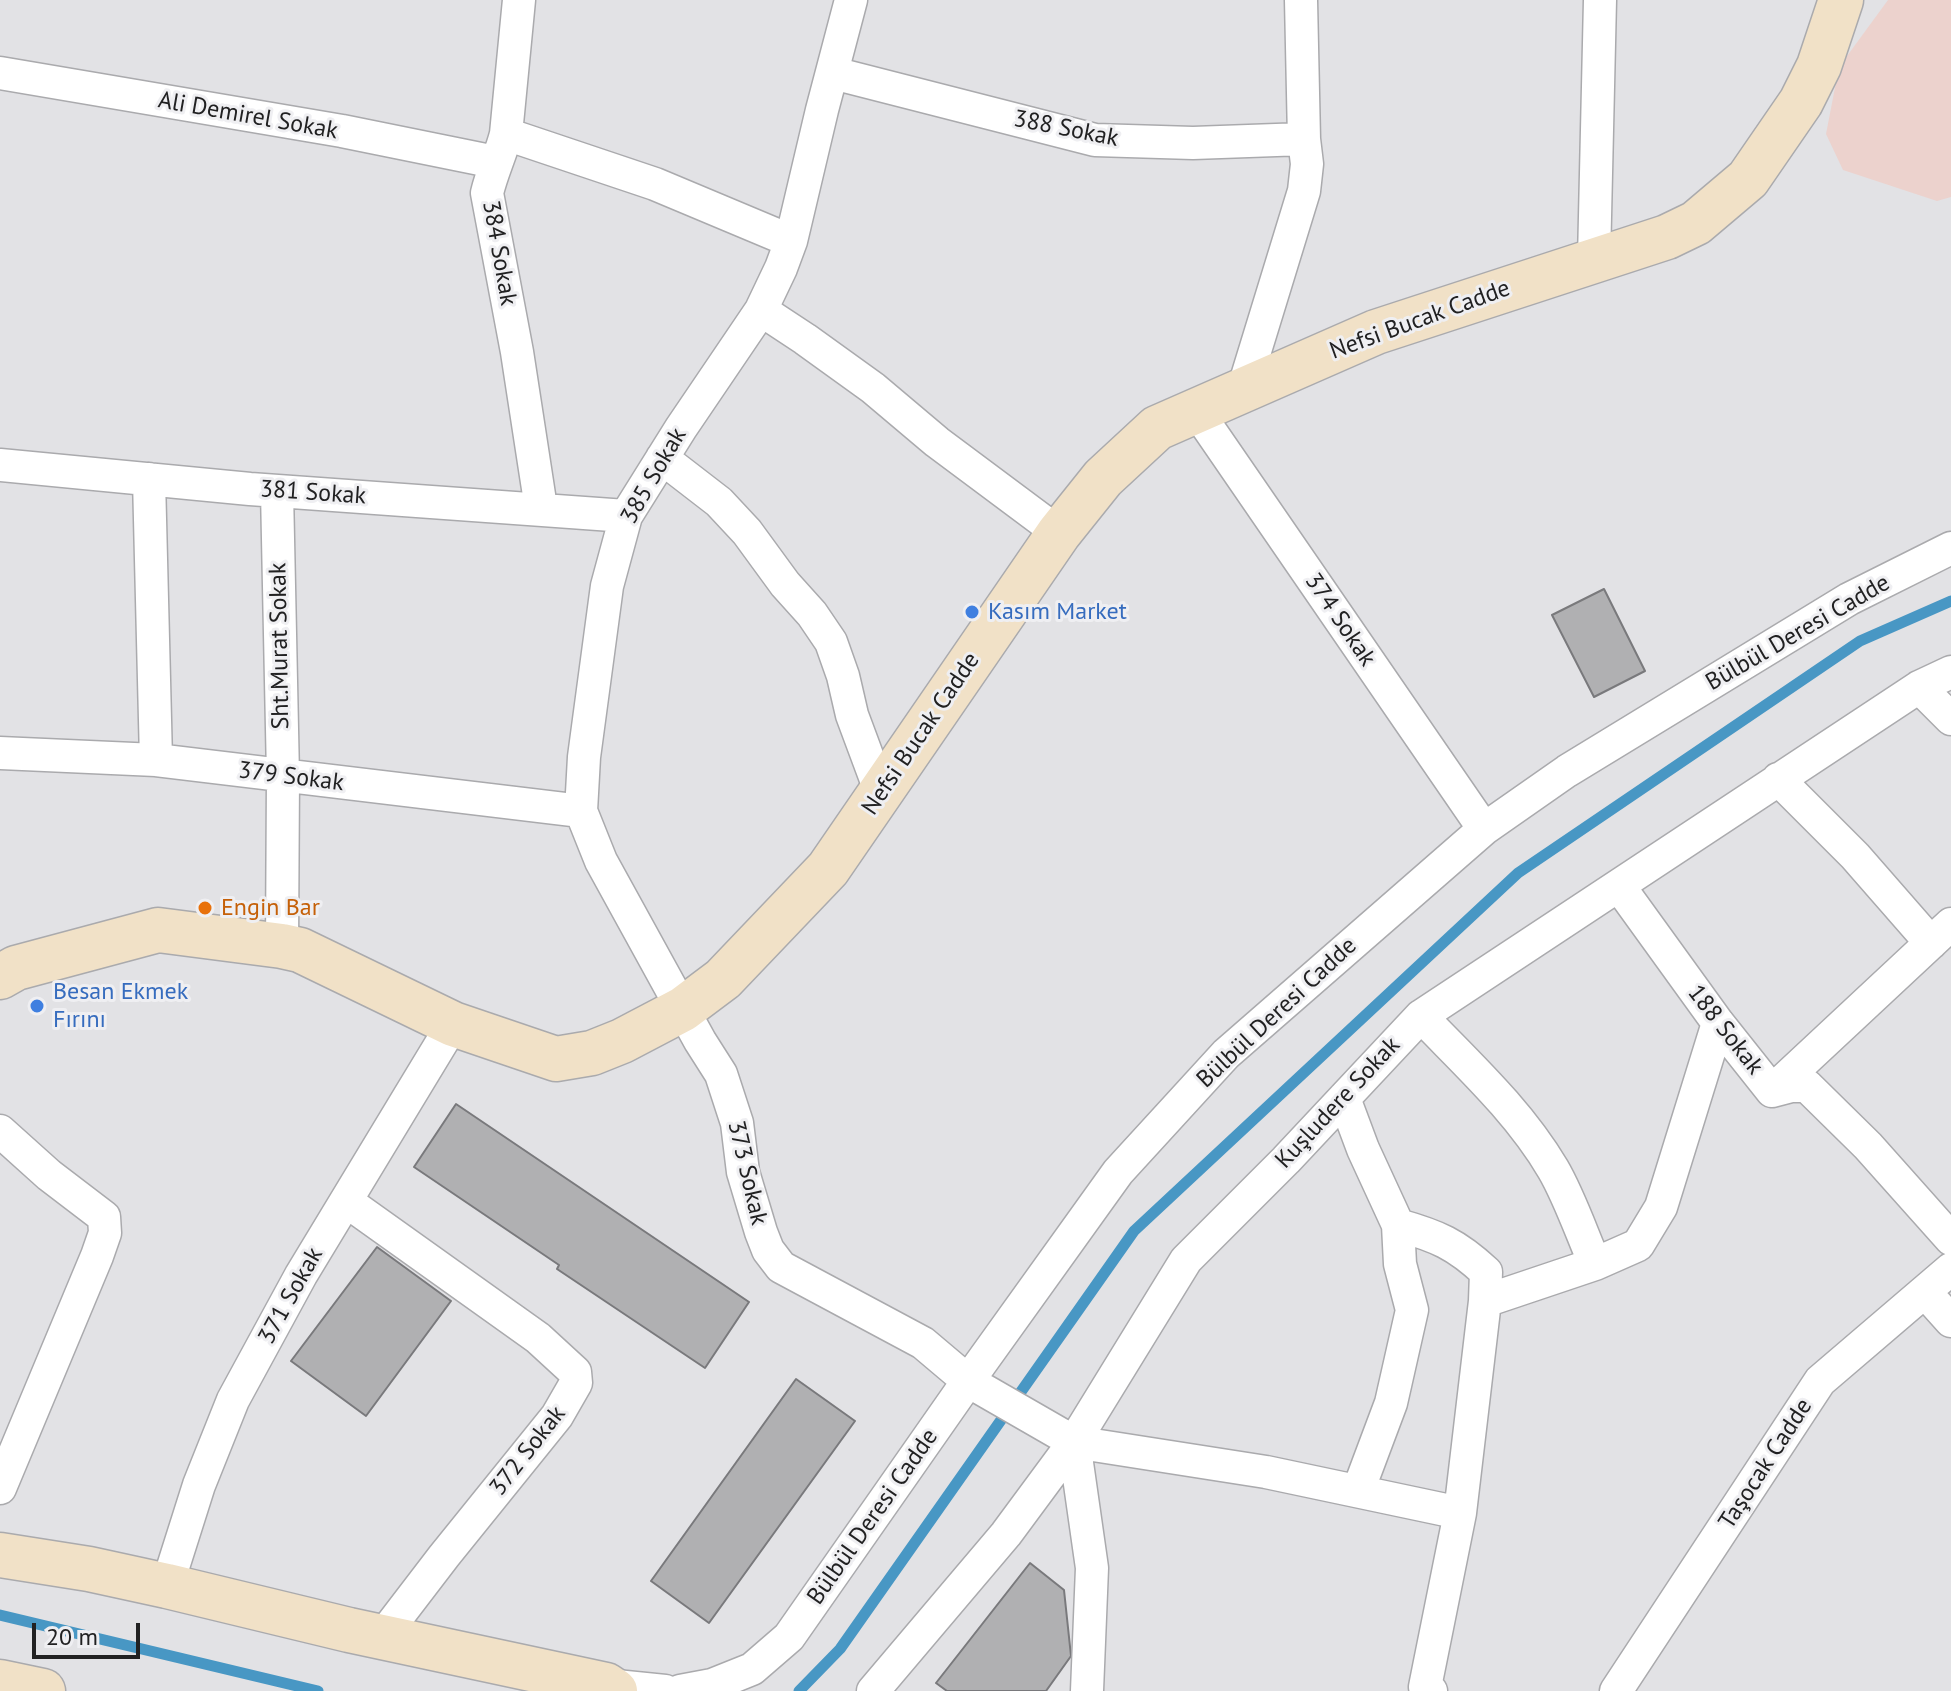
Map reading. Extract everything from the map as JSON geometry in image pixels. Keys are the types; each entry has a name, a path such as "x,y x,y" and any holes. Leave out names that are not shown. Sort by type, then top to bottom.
{"street":[{"name":"384 Sokak","path":"519,0 501,148 487,193 517,352 541,508"},
{"name":"385 Sokak","path":"683,1009 601,861 581,811 584,757 607,586 626,516 761,310 781,268 791,241 851,0"},
{"path":"1243,390 1304,191 1307,164 1301,0"},
{"path":"1594,260 1600,0"},
{"name":"Nefsi Bucak Cadde","path":"0,977 16,968 158,930 282,946 300,950 453,1024 556,1059 592,1053 683,1009 723,979 828,869 1059,533 1103,478 1157,428 1376,332 1667,237 1696,223 1748,179 1801,102 1819,66 1841,0"},
{"name":"Ali Demirel Sokak","path":"0,73 342,131 501,148 655,184 791,241"},
{"name":"388 Sokak","path":"833,73 1095,140 1193,143 1304,139"},
{"path":"761,310 873,388 949,451 1059,533"},
{"name":"374 Sokak","path":"1196,410 1484,829"},
{"path":"662,458 719,502 747,532 831,642 852,715 881,793"},
{"name":"381 Sokak","path":"0,465 277,491 626,516"},
{"path":"149,479 156,760"},
{"name":"Sht.Murat Sokak","path":"277,491 283,776 282,946"},
{"name":"Bülbül Deresi Cadde","path":"680,1691 712,1685 752,1669 789,1637 1118,1172 1226,1054 1484,829 1567,771 1849,599 1951,548"},
{"name":"Kuşludere Sokak","path":"873,1691 1006,1534 1074,1442 1186,1260 1286,1160 1421,1016 1919,687 1951,672"},
{"path":"1919,687 1951,719"},
{"name":"379 Sokak","path":"0,753 156,760 581,811"},
{"path":"1772,1091 1941,934 1855,856 1778,779"},
{"name":"188 Sokak","path":"1619,886 1718,1023 1772,1091 1807,1086 1868,1146 1951,1239"},
{"name":"373 Sokak","path":"683,1009 721,1074 737,1123 743,1172 761,1232 768,1250 781,1267 923,1343 968,1381 1074,1442"},
{"path":"1421,1016 1525,1128 1554,1170 1595,1264"},
{"path":"1485,1301 1595,1264 1638,1245 1661,1207 1718,1023"},
{"name":"371 Sokak","path":"167,1586 199,1485 233,1400 301,1275 453,1024"},
{"path":"1344,1098 1363,1149 1398,1225 1400,1264 1412,1310 1391,1403 1358,1491"},
{"path":"0,1131 49,1175 104,1217 105,1233 0,1488"},
{"name":"372 Sokak","path":"346,1201 538,1338 575,1372 576,1383 557,1416 382,1637"},
{"path":"1398,1225 1433,1235 1468,1255 1486,1272 1460,1513 1425,1687 1431,1691"},
{"name":"Taşocak Cadde","path":"1616,1691 1820,1381 1951,1269"},
{"path":"1925,1292 1951,1321"},
{"path":"1087,1691 1092,1568 1074,1442 1266,1472 1460,1513"},
{"path":"0,1555 89,1569 167,1586 610,1688 665,1691"},
{"path":"0,1682 43,1691"}],"shaded area":[{"path":"1888,0 1951,0 1951,197 1937,201 1843,170 1826,134 1839,67"}],"building":[{"path":"1604,589 1645,671 1594,697 1552,615"},
{"path":"456,1104 749,1302 705,1368 557,1269 559,1265 414,1167"},
{"path":"377,1247 451,1301 366,1416 291,1361"},
{"path":"796,1379 855,1421 709,1623 651,1581"},
{"path":"1030,1563 1064,1590 1071,1656 1046,1691 947,1691 936,1683"}],"waterway":[{"path":"799,1691 840,1649 1134,1231 1518,873 1860,641 1951,601"},
{"path":"0,1615 318,1691"}],"place":[{"name":"Kasım Market","path":"972,612"},
{"name":"Engin Bar","path":"205,908"},
{"name":"Besan Ekmek Fırını","path":"37,1006"}]}
